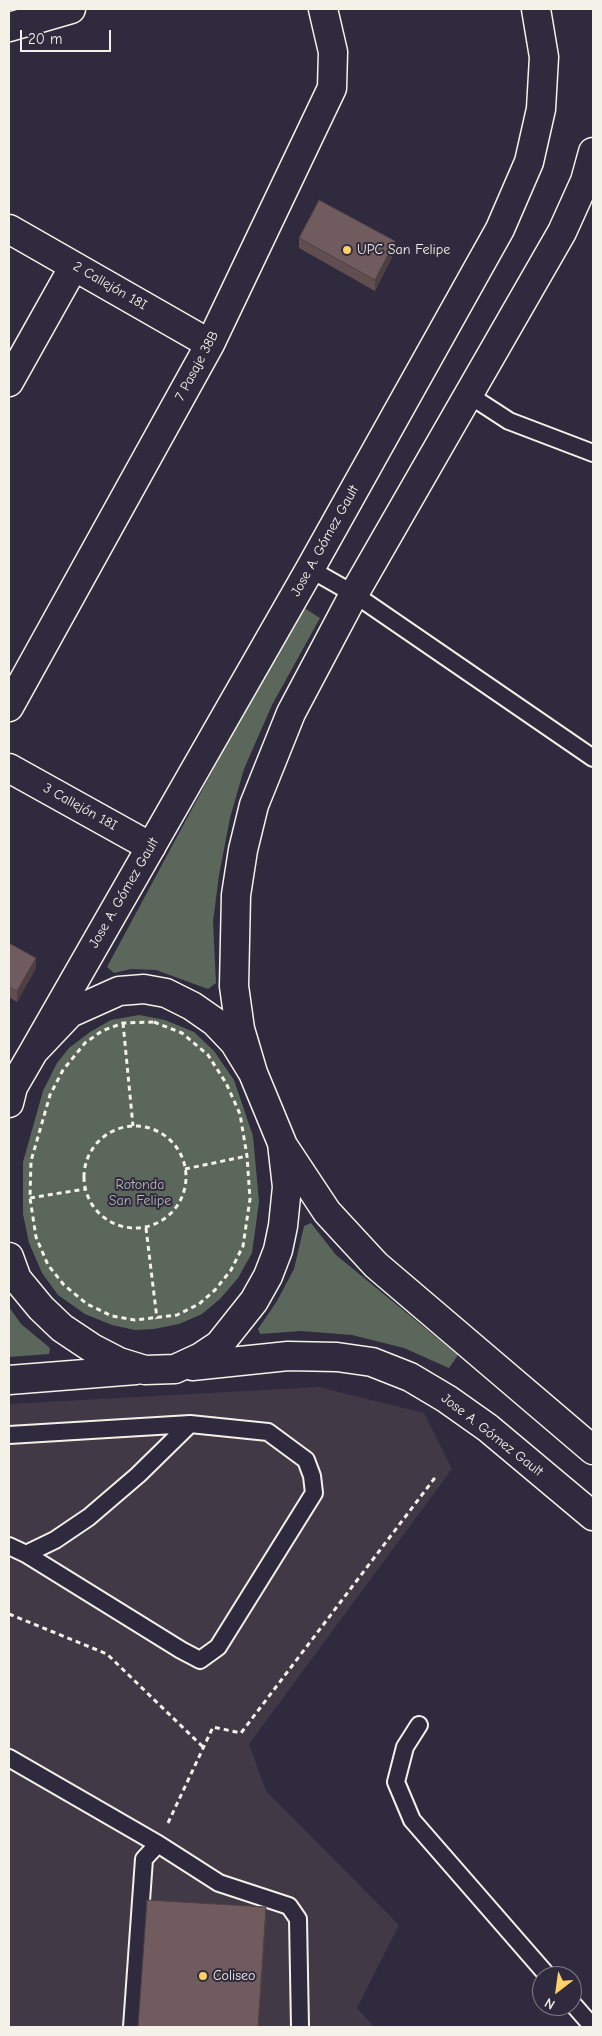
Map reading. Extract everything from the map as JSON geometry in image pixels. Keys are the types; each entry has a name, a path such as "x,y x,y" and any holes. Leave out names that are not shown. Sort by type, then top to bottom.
{"main road":[{"path":"9,27 71,9"},
{"name":"7 Pasaje 38B","path":"9,706 210,344 332,88 333,52 323,9"},
{"name":"Jose A. Gómez Gault","path":"34,1051 310,569 500,229 529,162 541,110 544,57 536,9"},
{"path":"593,152 584,181 562,232 354,594 291,713 254,805 243,850 236,895 234,986 240,1029 253,1073 282,1143 326,1212 376,1265 593,1450"},
{"name":"2 Callejón 18I","path":"9,229 210,344"},
{"path":"9,382 74,266"},
{"name":"3 Callejón 18I","path":"9,768 151,847"},
{"path":"10,1094 34,1051 70,1013 118,990 144,989 166,993 192,1006 215,1022 234,1042 253,1073"},
{"path":"175,1369 201,1358 219,1345 239,1323 268,1276 278,1250 283,1226 286,1187 282,1143"},
{"path":"9,1258 17,1278 41,1308 62,1328 92,1348 119,1362 145,1370"},
{"name":"Jose A. Gómez Gault","path":"9,1380 175,1369 288,1356 337,1357 372,1362 410,1377 447,1398 488,1428 593,1516"}],"lane":[{"path":"469,395 509,421 593,453"},
{"path":"310,569 354,594 593,758"},
{"path":"26,1554 55,1540 89,1517 138,1474 190,1424"},
{"path":"9,1435 190,1424 268,1432 306,1460 312,1476 314,1493 218,1647 200,1660 180,1650 26,1554 9,1546"},
{"path":"419,1725 405,1747 396,1782 412,1820 539,1966"},
{"path":"9,1758 158,1844 219,1883 288,1906 295,1912 298,1919 300,2027"},
{"path":"132,2027 144,1859 158,1844"},
{"path":"582,2014 593,2027"}],"path":[{"path":"124,1022 133,1126"},
{"path":"124,1022 154,1022 182,1034 208,1055 226,1083 240,1114 247,1156 250,1199 248,1223 243,1246 231,1270 215,1290 199,1304 177,1314 157,1319 135,1320 112,1316 87,1304 64,1285 48,1265 36,1237 30,1198 31,1161 50,1096 62,1070 85,1043 102,1031 124,1022"},
{"path":"133,1126 150,1128 165,1135 177,1147 185,1169 187,1179 183,1196 175,1210 162,1221 146,1228 129,1228 113,1224 99,1214 88,1200 85,1189 84,1166 90,1150 101,1137 116,1129 133,1126"},
{"path":"185,1169 247,1156"},
{"path":"30,1198 85,1189"},
{"path":"146,1228 157,1319"},
{"path":"158,1844 213,1727 242,1733 437,1475"},
{"path":"9,1614 107,1654 203,1747"}],"shaded area":[{"path":"319,1387 424,1413 452,1469 249,1744 266,1791 399,1925 357,2008 374,2027 9,2027 9,1404"}],"green space":[{"path":"301,606 320,618 272,705 244,769 230,818 219,875 213,922 216,983 208,989 156,970 131,969 114,973 107,967"},
{"name":"Rotonda San Felipe","path":"139,1015 165,1020 194,1032 214,1051 234,1080 253,1136 259,1202 252,1253 238,1278 220,1299 202,1314 179,1324 154,1329 135,1330 112,1325 85,1314 58,1295 42,1273 29,1243 23,1214 23,1162 43,1091 57,1063 69,1048 90,1032 111,1020"},
{"path":"311,1223 336,1255 458,1355 449,1368 404,1348 352,1335 301,1331 260,1334 258,1329 277,1301 294,1269 304,1226"},
{"path":"9,1307 21,1324 50,1348 49,1354 9,1357"}],"building":[{"name":"UPC San Felipe","path":"319,200 395,241 375,280 299,238"},
{"path":"9,943 36,958 17,991 9,987"},
{"name":"Coliseo","path":"147,1900 266,1907 258,2027 138,2027"}],"place":[{"name":"UPC San Felipe","path":"347,250"},
{"name":"Coliseo","path":"203,1976"}]}
